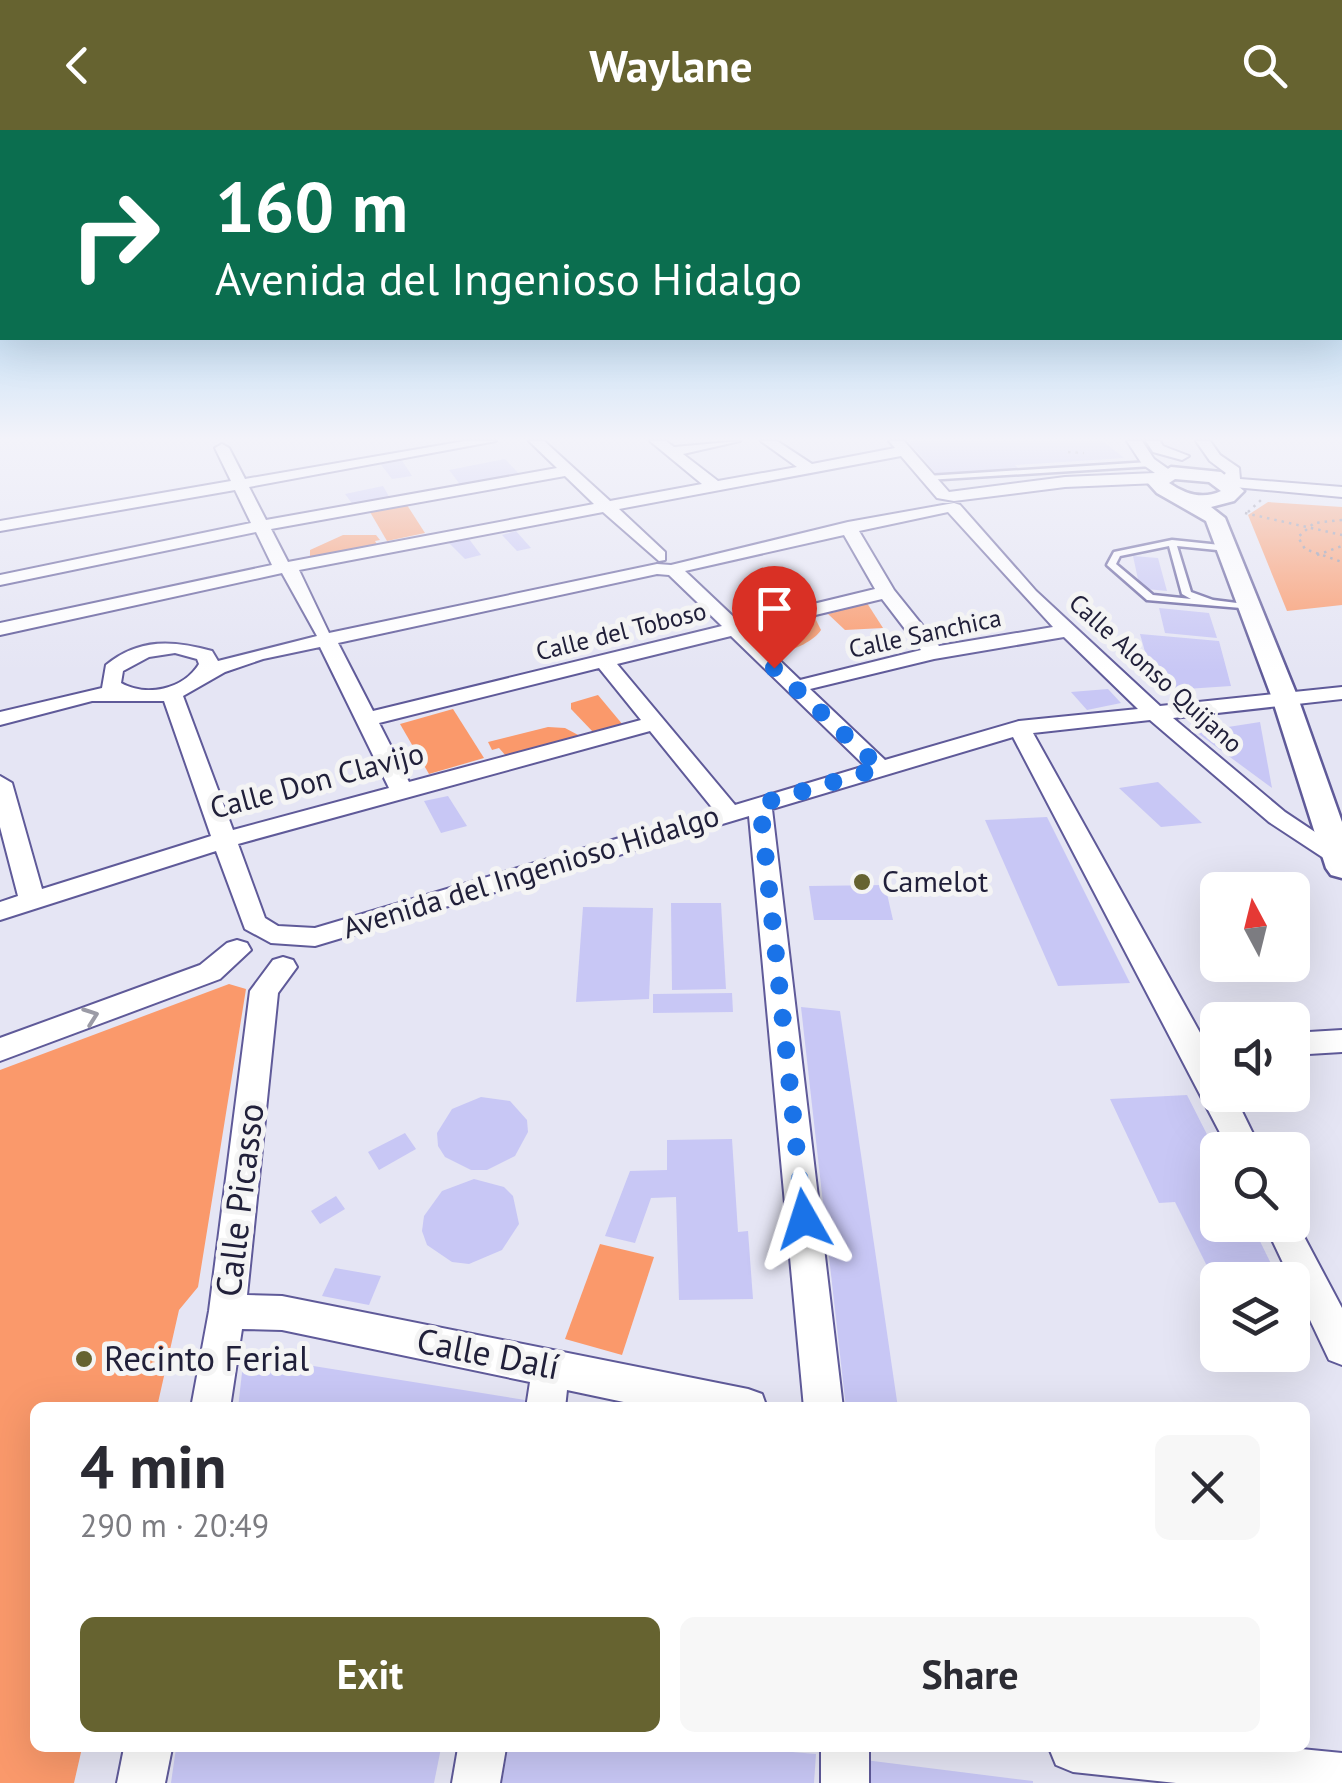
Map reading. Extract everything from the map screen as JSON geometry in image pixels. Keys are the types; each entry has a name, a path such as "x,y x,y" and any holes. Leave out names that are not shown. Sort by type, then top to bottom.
{"street":[{"path":"0,526 43,518"},
{"path":"256,518 324,635 402,792"},
{"path":"0,580 260,526 391,518"},
{"path":"0,629 285,568 434,518"},
{"path":"618,518 880,768"},
{"path":"0,707 90,682 149,650 176,646 200,652 234,650 324,635 871,518"},
{"path":"666,563 882,518"},
{"name":"Calle Alonso Quijano","path":"965,518 1066,630 1155,713 1277,817 1341,864"},
{"path":"1225,518 1227,548 1285,698 1341,864"},
{"path":"848,527 886,592 934,653"},
{"name":"Calle del Toboso","path":"367,718 886,592"},
{"name":"Calle Sanchica","path":"795,687 934,653 1066,630"},
{"path":"0,719 92,695 171,692 236,661 324,635"},
{"path":"199,679 209,664 200,652"},
{"path":"604,661 729,813"},
{"path":"112,670 110,685 123,694"},
{"path":"171,692 266,953"},
{"name":"Avenida del Ingenioso Hidalgo","path":"0,1050 266,953 1018,728 1342,693"},
{"name":"Calle Don Clavijo","path":"0,910 226,839 654,723"},
{"path":"1018,728 1200,1037"},
{"path":"0,783 4,816 32,900"},
{"path":"760,804 823,1402"},
{"name":"Calle Picasso","path":"211,1402 227,1312 266,953"},
{"path":"1310,1043 1342,1041"},
{"path":"1290,1242 1342,1347"},
{"name":"Calle Dalí","path":"227,1312 282,1312 720,1402"},
{"path":"546,1402 552,1366"},
{"path":"141,1783 147,1752"},
{"path":"476,1783 481,1752"},
{"path":"845,1752 845,1783"},
{"path":"1094,1752 1208,1774 1342,1777"}],"lane":[{"path":"1227,548 1172,543 1128,550 1117,554 1111,565 1150,598 1250,607"},
{"path":"1172,543 1187,594 1212,604"}],"path":[{"path":"1269,518 1342,534"},
{"path":"1342,520 1306,526 1298,537 1300,543 1317,554 1342,562"},
{"path":"1317,554 1342,546"}],"shaded area":[{"path":"374,518 415,518 425,533 387,541"},
{"path":"1249,518 1342,518 1342,605 1287,611"},
{"path":"343,535 376,535 380,540 375,541 378,546 310,559 310,550"},
{"path":"867,603 883,628 845,630 828,614"},
{"path":"814,616 821,630 818,634 787,651 782,652 756,630"},
{"path":"598,695 623,725 594,733 571,709 571,703"},
{"path":"453,709 484,758 429,774 400,724"},
{"path":"548,727 565,728 580,736 506,756 499,748 492,750 488,742"},
{"name":"Recinto Ferial","path":"229,984 246,989 198,1287 179,1310 158,1402 30,1402 30,1752 81,1752 74,1783 0,1783 0,1070"},
{"path":"600,1244 654,1257 622,1355 565,1339"}],"building":[{"path":"516,531 531,548 517,551 502,535"},
{"path":"469,539 481,555 465,559 448,542"},
{"path":"1133,556 1158,558 1167,591 1146,589 1139,584"},
{"path":"1159,608 1209,613 1217,638 1165,633"},
{"path":"1140,634 1219,641 1231,686 1156,691"},
{"path":"1108,689 1121,703 1087,710 1071,692"},
{"path":"1260,722 1272,788 1196,732"},
{"path":"1158,782 1202,823 1161,827 1119,788"},
{"path":"448,796 467,826 441,833 424,801"},
{"path":"1047,817 1130,983 1058,986 985,820"},
{"path":"885,885 893,920 814,920 809,886"},
{"path":"671,903 721,903 726,989 672,990"},
{"path":"583,907 653,908 649,999 576,1002"},
{"path":"732,993 733,1012 653,1013 653,994"},
{"path":"801,1007 840,1011 897,1402 845,1402"},
{"path":"1187,1095 1206,1132 1200,1132 1200,1242 1260,1242 1270,1262 1205,1262 1175,1202 1159,1203 1110,1099"},
{"path":"481,1097 510,1101 527,1120 528,1132 515,1156 487,1170 471,1170 445,1157 438,1146 437,1133 452,1109"},
{"path":"405,1133 416,1149 379,1170 368,1152"},
{"path":"732,1139 738,1232 748,1231 753,1299 679,1300 676,1197 651,1198 635,1243 605,1236 630,1171 667,1170 667,1140"},
{"path":"474,1179 504,1187 513,1196 519,1224 502,1250 469,1264 452,1262 427,1245 422,1231 424,1216 442,1191"},
{"path":"336,1196 345,1209 320,1224 311,1211"},
{"path":"335,1268 381,1276 369,1305 322,1296"},
{"path":"244,1355 525,1400 524,1402 239,1402"},
{"path":"175,1752 440,1752 434,1783 171,1783"},
{"path":"507,1752 816,1754 814,1783 502,1783"},
{"path":"865,1760 1033,1781 1033,1783 865,1783"}],"place":[{"name":"Camelot","path":"862,882"},
{"name":"Recinto Ferial","path":"84,1359"}],"route":[{"path":"774,668 880,768 760,804 804,1219"}]}
